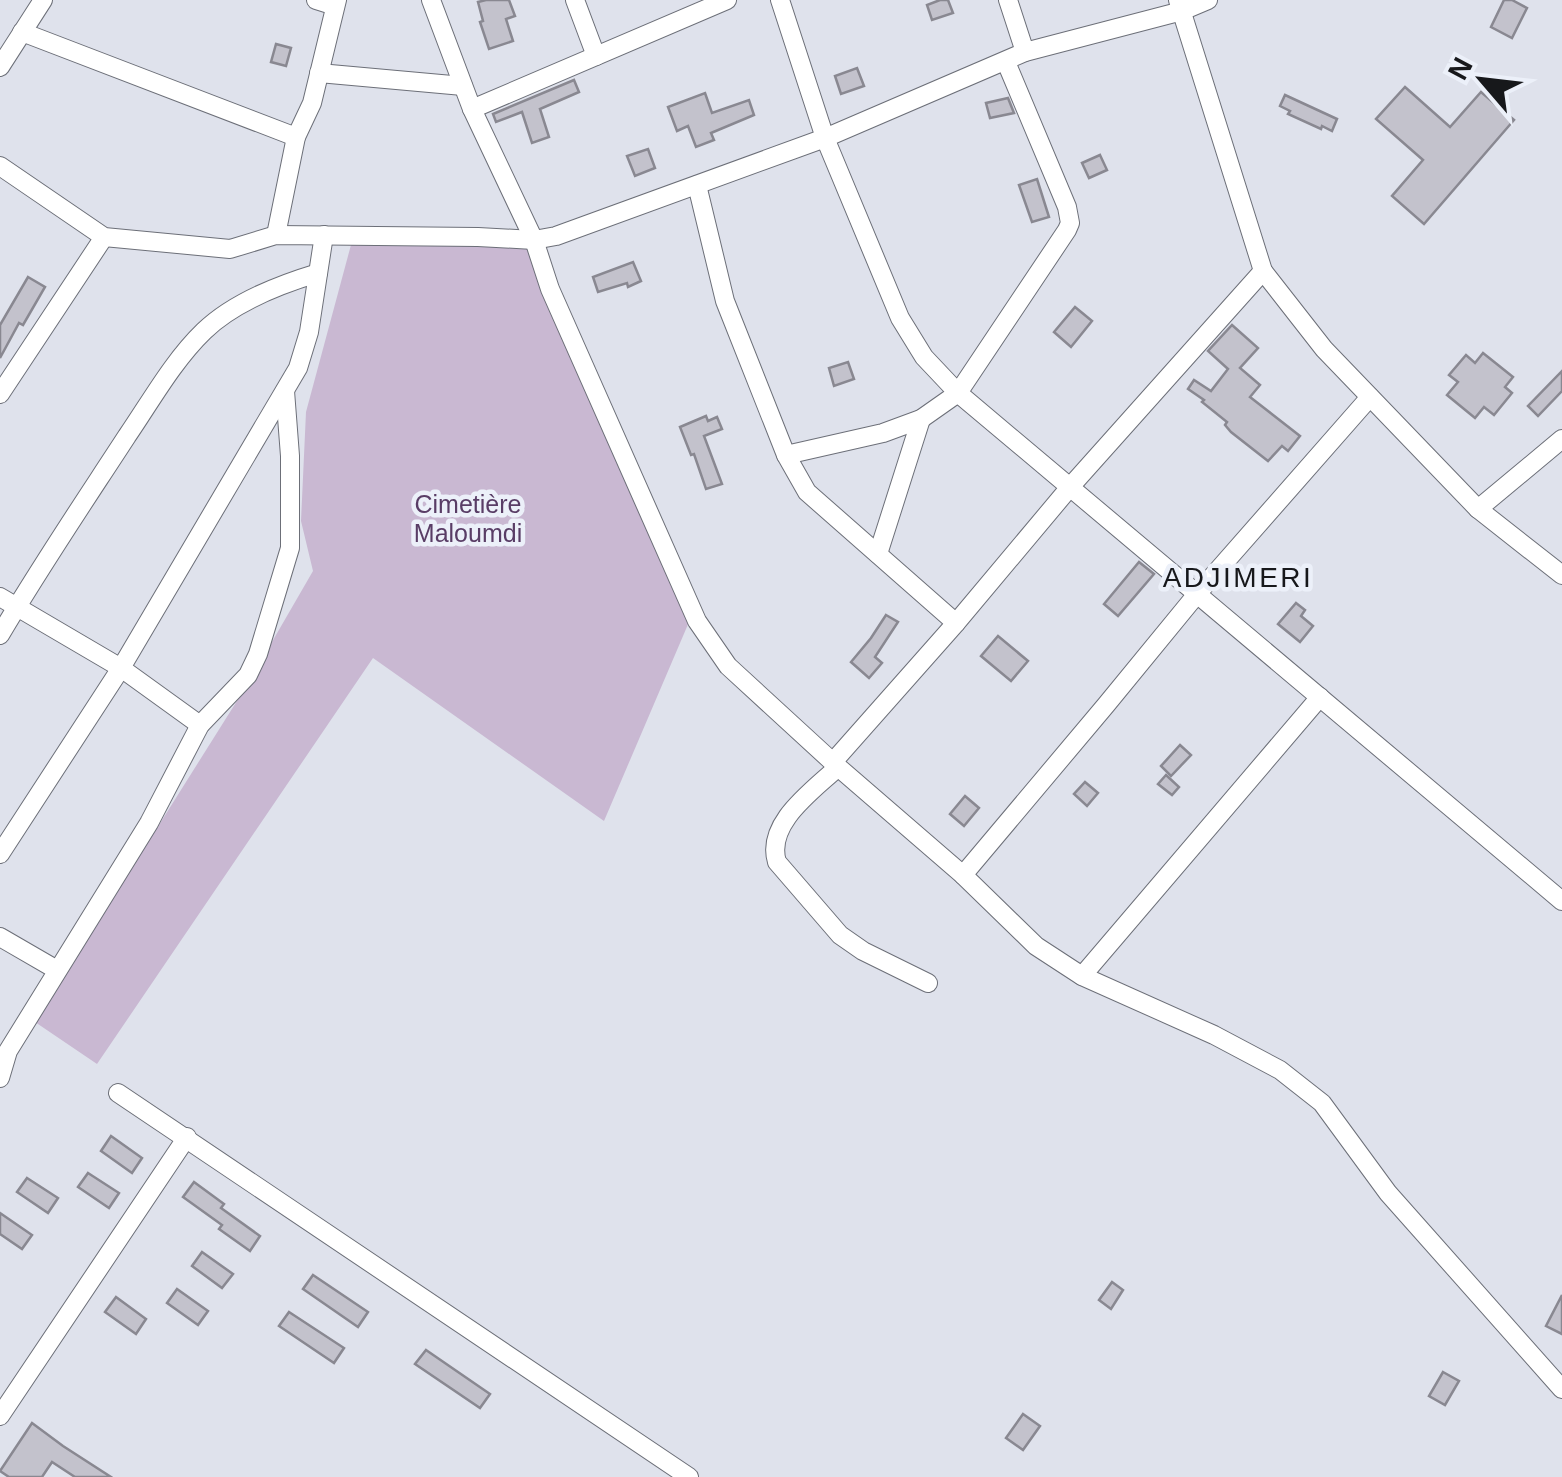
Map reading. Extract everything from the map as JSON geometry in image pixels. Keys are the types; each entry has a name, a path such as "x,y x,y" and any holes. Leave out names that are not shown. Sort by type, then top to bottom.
{"street":[{"path":"0,68 43,0"},
{"path":"276,235 296,137 312,103 336,3 316,0"},
{"path":"431,0 472,109 534,240 550,289 696,621 728,666 1036,946 1082,976 1214,1034 1280,1070 1322,1103 1388,1194 1562,1389"},
{"path":"575,0 596,56"},
{"path":"780,0 826,138 900,318 924,357 958,393 1562,901"},
{"path":"1008,0 1025,52"},
{"path":"0,166 104,237 230,249 276,235 534,240 556,236 826,138 1025,52 1208,0"},
{"path":"472,109 716,2"},
{"path":"1180,6 1263,271 1324,349 1478,509 1562,575"},
{"path":"22,32 296,137"},
{"path":"786,455 883,433 920,419 958,393 1059,245 1070,223 1068,206 1006,62"},
{"path":"319,73 463,86"},
{"path":"697,185 725,302 786,455 806,492 956,623"},
{"path":"0,854 121,668 298,368 309,332 324,236"},
{"path":"0,394 104,237"},
{"path":"928,982 862,951 840,935 778,862 774,852 780,828 1070,487 1263,271"},
{"path":"0,635 8,602 170,372 204,331 281,284 318,273"},
{"path":"0,1078 8,1051 150,823 200,725 248,675 258,654 290,548 285,391"},
{"path":"962,875 1197,594 1370,397"},
{"path":"878,554 920,419"},
{"path":"1478,509 1562,439"},
{"path":"8,602 121,668 200,725"},
{"path":"1082,976 1320,697"},
{"path":"0,937 57,970"},
{"path":"118,1093 688,1477"},
{"path":"0,1416 187,1137"}],"green space":[{"name":"Cimetière Maloumdi","path":"355,230 528,245 689,622 604,821 373,658 97,1064 35,1022 247,685 313,571 301,521 306,412"}],"building":[{"path":"509,0 515,16 506,19 513,41 489,49 478,2"},
{"path":"948,0 953,13 932,20 927,5"},
{"path":"1504,0 1527,8 1512,38 1491,27"},
{"path":"276,44 291,48 286,66 271,62"},
{"path":"857,68 864,86 841,94 835,76"},
{"path":"574,80 579,92 540,109 549,137 532,143 522,112 496,122 493,114"},
{"path":"1405,87 1450,127 1481,92 1514,120 1424,224 1392,196 1423,160 1376,119"},
{"path":"705,93 712,113 749,100 754,115 711,133 714,140 696,147 688,126 677,131 668,107"},
{"path":"1285,95 1337,119 1332,131 1288,114 1290,111 1280,106"},
{"path":"1008,98 1014,113 990,118 986,103"},
{"path":"648,149 655,168 635,176 627,156"},
{"path":"1100,155 1107,170 1089,178 1082,163"},
{"path":"1037,179 1049,217 1032,222 1019,185"},
{"path":"633,262 641,281 598,292 593,277"},
{"path":"28,277 45,287 0,358 0,325"},
{"path":"1075,307 1092,321 1071,347 1054,332"},
{"path":"1232,325 1258,348 1240,368 1260,385 1250,397 1300,436 1288,451 1282,446 1268,461 1231,432 1227,422 1188,389 1194,380 1211,391 1228,369 1208,351"},
{"path":"1483,353 1513,377 1505,387 1512,393 1494,415 1484,407 1475,418 1447,395 1458,382 1449,375 1466,355 1475,363"},
{"path":"848,362 854,379 834,386 829,368"},
{"path":"1562,371 1562,391 1538,416 1528,406"},
{"path":"706,416 708,421 717,417 722,429 704,436 722,484 706,489 680,427"},
{"path":"1139,562 1154,574 1118,616 1104,604"},
{"path":"1296,603 1305,610 1301,616 1313,626 1300,642 1278,624"},
{"path":"886,615 898,622 875,657 882,663 869,678 851,662"},
{"path":"998,636 1028,661 1011,681 981,656"},
{"path":"1180,745 1191,755 1171,776 1161,766"},
{"path":"1166,775 1179,787 1172,795 1158,784"},
{"path":"1085,782 1098,793 1087,806 1074,794"},
{"path":"965,796 979,808 964,826 950,814"},
{"path":"111,1136 142,1158 132,1173 101,1151"},
{"path":"88,1173 119,1193 109,1208 78,1187"},
{"path":"27,1178 58,1198 48,1213 17,1192"},
{"path":"194,1182 224,1204 221,1208 260,1236 250,1251 183,1197"},
{"path":"0,1213 32,1235 22,1249 0,1234"},
{"path":"202,1252 233,1274 222,1288 192,1266"},
{"path":"313,1275 368,1312 358,1327 303,1289"},
{"path":"1112,1282 1123,1290 1111,1309 1099,1300"},
{"path":"177,1289 208,1311 198,1325 167,1303"},
{"path":"1562,1295 1562,1334 1546,1326"},
{"path":"116,1297 146,1319 136,1334 105,1312"},
{"path":"289,1312 344,1348 334,1363 279,1326"},
{"path":"426,1350 490,1394 480,1408 415,1364"},
{"path":"1443,1372 1459,1381 1445,1405 1429,1396"},
{"path":"1023,1414 1040,1426 1023,1450 1006,1438"},
{"path":"32,1423 111,1477 75,1477 52,1462 42,1477 9,1477 0,1471"}],"district":[{"name":"ADJIMERI","path":"1238,577"}]}
